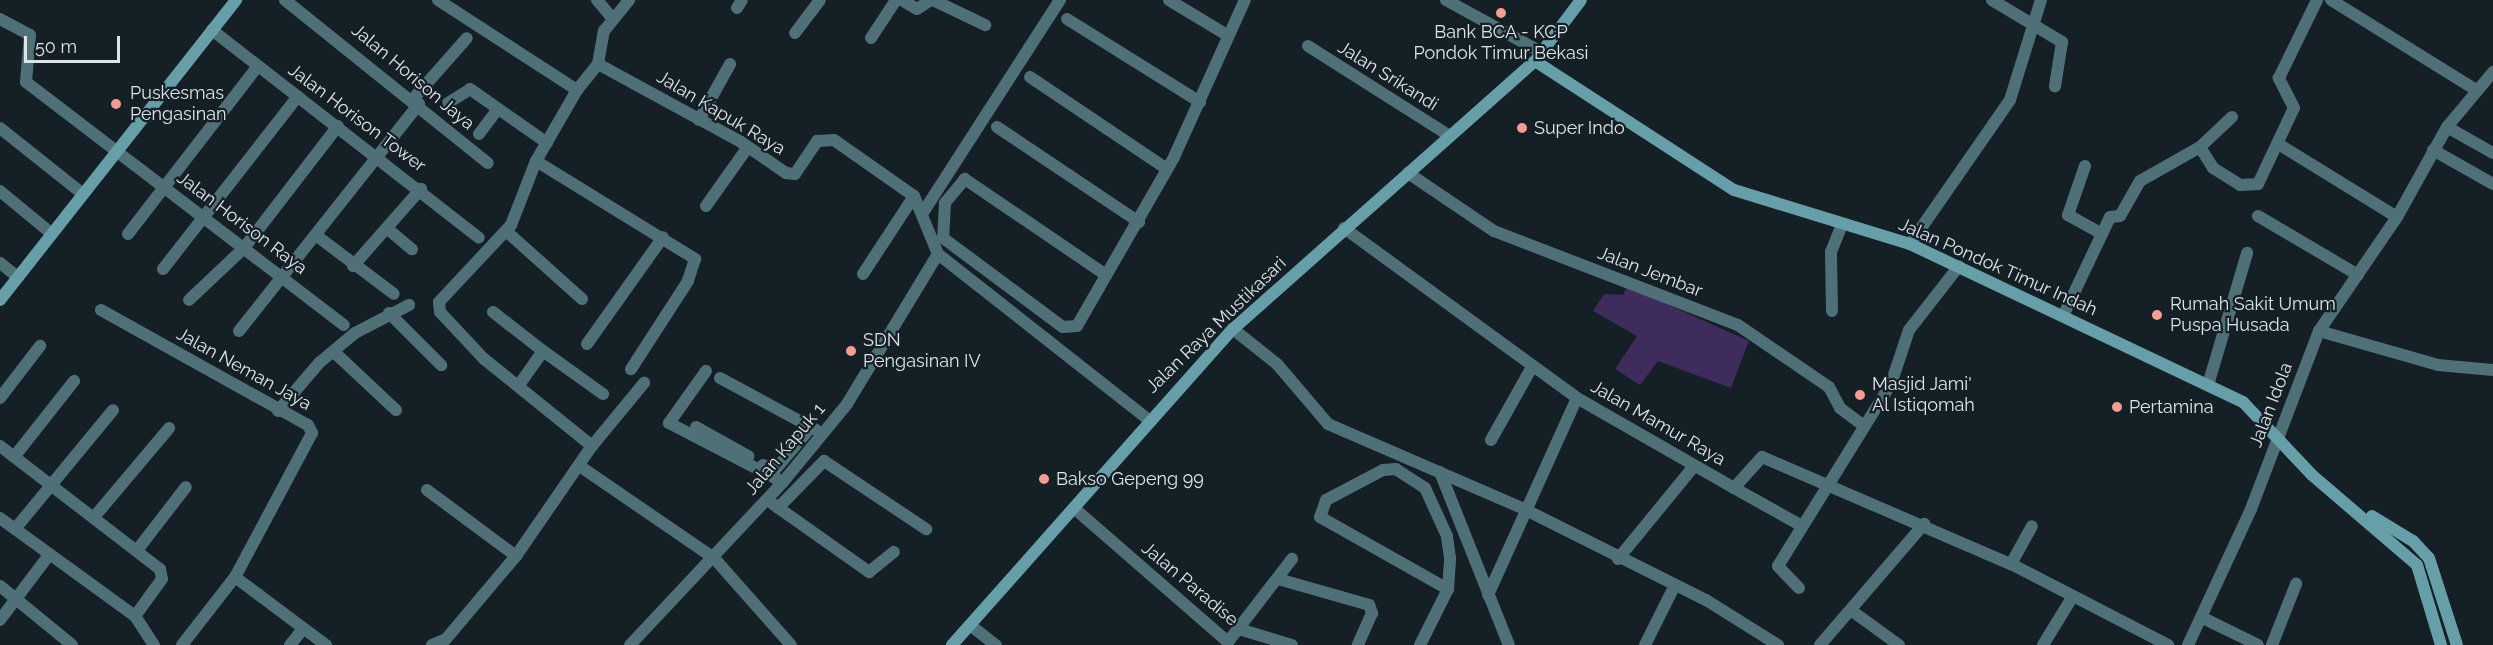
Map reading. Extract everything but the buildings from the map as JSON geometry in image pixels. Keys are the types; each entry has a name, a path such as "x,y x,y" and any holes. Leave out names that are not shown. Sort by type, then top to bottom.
{"main road":[{"path":"0,300 236,0"},
{"name":"Jalan Raya Mustikasari","path":"957,644 970,625 1075,509 1148,419 1233,329 1538,57 1581,0"},
{"name":"Jalan Pondok Timur Indah","path":"1538,57 1734,190 1910,244 2064,314 2243,402 2312,475 2360,512 2420,570 2441,645"},
{"name":"Jalan Pondok Timur Indah","path":"2360,512 2413,541 2429,558 2457,645"}],"street":[{"name":"Jalan Horison Jaya","path":"285,0 416,102 488,163"},
{"path":"438,0 577,90"},
{"path":"597,0 614,19"},
{"path":"592,446 466,341 440,312 439,303 506,231 536,161 577,90 598,64 604,31 629,0"},
{"path":"795,33 820,0"},
{"path":"871,38 896,0"},
{"path":"902,0 917,9 932,0 985,24"},
{"path":"922,214 1060,0"},
{"path":"1169,0 1227,35"},
{"path":"1106,275 965,179 945,203 943,238 1063,327 1077,327 1139,222 1167,169 1200,102 1227,35 1245,0"},
{"path":"1446,0 1538,57"},
{"path":"1992,0 2062,42 2055,86"},
{"path":"1910,244 1951,177 2010,100 2041,0"},
{"path":"2200,147 2213,168 2252,188 2280,145 2294,108 2279,78 2317,0"},
{"path":"2331,0 2484,86"},
{"name":"Jalan Horison Raya","path":"0,19 30,35 26,82 118,150 344,325"},
{"path":"1067,19 1200,102"},
{"name":"Jalan Horison Tower","path":"212,30 257,67 421,189 479,238"},
{"path":"240,331 285,278 379,158 416,102 466,38"},
{"name":"Jalan Srikandi","path":"1308,46 1450,136"},
{"name":"Jalan Kapuk Raya","path":"598,64 748,147 791,175 825,136 914,196"},
{"path":"699,120 730,64"},
{"path":"128,234 163,185 257,67"},
{"name":"Jalan Idola","path":"2188,645 2203,618 2319,331 2397,218 2447,127 2484,86 2493,72"},
{"path":"1030,77 1167,169"},
{"path":"448,103 466,88 547,143"},
{"path":"163,269 298,96"},
{"path":"479,134 498,109"},
{"path":"2064,314 2102,234 2140,182 2200,147 2232,117"},
{"path":"189,300 244,248 339,126"},
{"path":"997,126 1139,222"},
{"path":"2447,127 2493,153"},
{"path":"0,128 83,194"},
{"path":"2280,145 2397,218"},
{"path":"706,206 748,147"},
{"path":"2433,150 2493,184"},
{"path":"536,161 663,237 695,259 688,281 631,369"},
{"path":"2085,166 2068,215 2102,234"},
{"name":"Jalan Jembar","path":"1408,173 1494,231 1737,325 1829,387 1840,408 1864,426"},
{"path":"353,266 389,230 421,189"},
{"path":"0,191 51,234"},
{"path":"914,196 938,254 1148,419"},
{"path":"863,274 914,196"},
{"path":"2258,216 2358,275"},
{"path":"1832,311 1831,252 1842,225"},
{"name":"Jalan Mamur Raya","path":"1344,228 1577,398 1734,488 1761,458 1827,487 1924,524 2011,564 2168,645"},
{"path":"389,230 412,249"},
{"path":"506,231 582,299"},
{"path":"317,236 353,266 394,294"},
{"path":"586,344 663,237"},
{"path":"2208,385 2247,253"},
{"name":"Jalan Kapuk 1","path":"630,645 783,482 847,404 938,254"},
{"path":"0,263 18,277"},
{"path":"1799,588 1778,568 1891,384 1909,330 1959,266"},
{"path":"278,411 334,352 389,313 409,305"},
{"name":"Jalan Neman Jaya","path":"100,310 278,411 308,425 312,433 235,577"},
{"path":"493,312 603,394"},
{"path":"389,313 441,365"},
{"path":"1233,329 1278,364 1328,424 1524,509 1674,587 1778,645"},
{"path":"2319,331 2438,365 2493,370"},
{"path":"0,398 40,346"},
{"path":"519,385 543,351"},
{"path":"334,352 396,410"},
{"path":"1491,440 1532,367"},
{"path":"706,370 669,423 783,482"},
{"path":"720,378 822,433"},
{"path":"14,457 74,381"},
{"path":"432,645 446,639 516,556 581,467 592,446 644,383"},
{"path":"1488,595 1524,509 1577,398"},
{"path":"15,529 113,411"},
{"path":"696,427 774,471 810,427"},
{"path":"95,516 170,428"},
{"path":"0,446 54,484 138,549 164,574 135,616"},
{"path":"778,508 824,461 926,529"},
{"path":"1618,559 1694,465"},
{"path":"581,467 714,558 791,645"},
{"path":"1420,645 1448,589 1447,536 1425,488 1413,478 1383,470 1326,500 1320,518 1448,589"},
{"path":"1440,472 1509,645"},
{"path":"138,549 186,487"},
{"path":"1734,488 1802,526"},
{"path":"427,490 516,556"},
{"path":"767,499 869,572 894,552"},
{"name":"Jalan Paradise","path":"1075,509 1221,638 1234,640 1292,559"},
{"path":"0,518 135,616 154,645"},
{"path":"1820,645 1852,611 1924,524"},
{"path":"2011,564 2032,526"},
{"path":"0,620 49,555"},
{"path":"182,645 235,577 326,645"},
{"path":"1278,579 1368,605 1372,613 1358,645"},
{"path":"2272,645 2296,584"},
{"path":"0,586 72,645"},
{"path":"1645,645 1674,587"},
{"path":"2043,645 2073,596"},
{"path":"1852,611 1899,645"},
{"path":"2203,618 2258,645"},
{"path":"970,625 993,644"},
{"path":"290,645 303,629"},
{"path":"1242,630 1292,645"}],"shaded area":[{"path":"1627,286 1749,341 1731,388 1658,361 1640,385 1615,369 1637,336 1593,311 1604,294 1623,295"}],"place":[{"name":"Bank BCA - KCP Pondok Timur Bekasi","path":"1501,13"},
{"name":"Puskesmas Pengasinan","path":"116,104"},
{"name":"Super Indo","path":"1522,128"},
{"name":"Rumah Sakit Umum Puspa Husada","path":"2157,315"},
{"name":"SDN Pengasinan IV","path":"851,351"},
{"name":"Masjid Jami' Al Istiqomah","path":"1860,395"},
{"name":"Pertamina","path":"2117,407"},
{"name":"Bakso Gepeng 99","path":"1044,479"}]}
